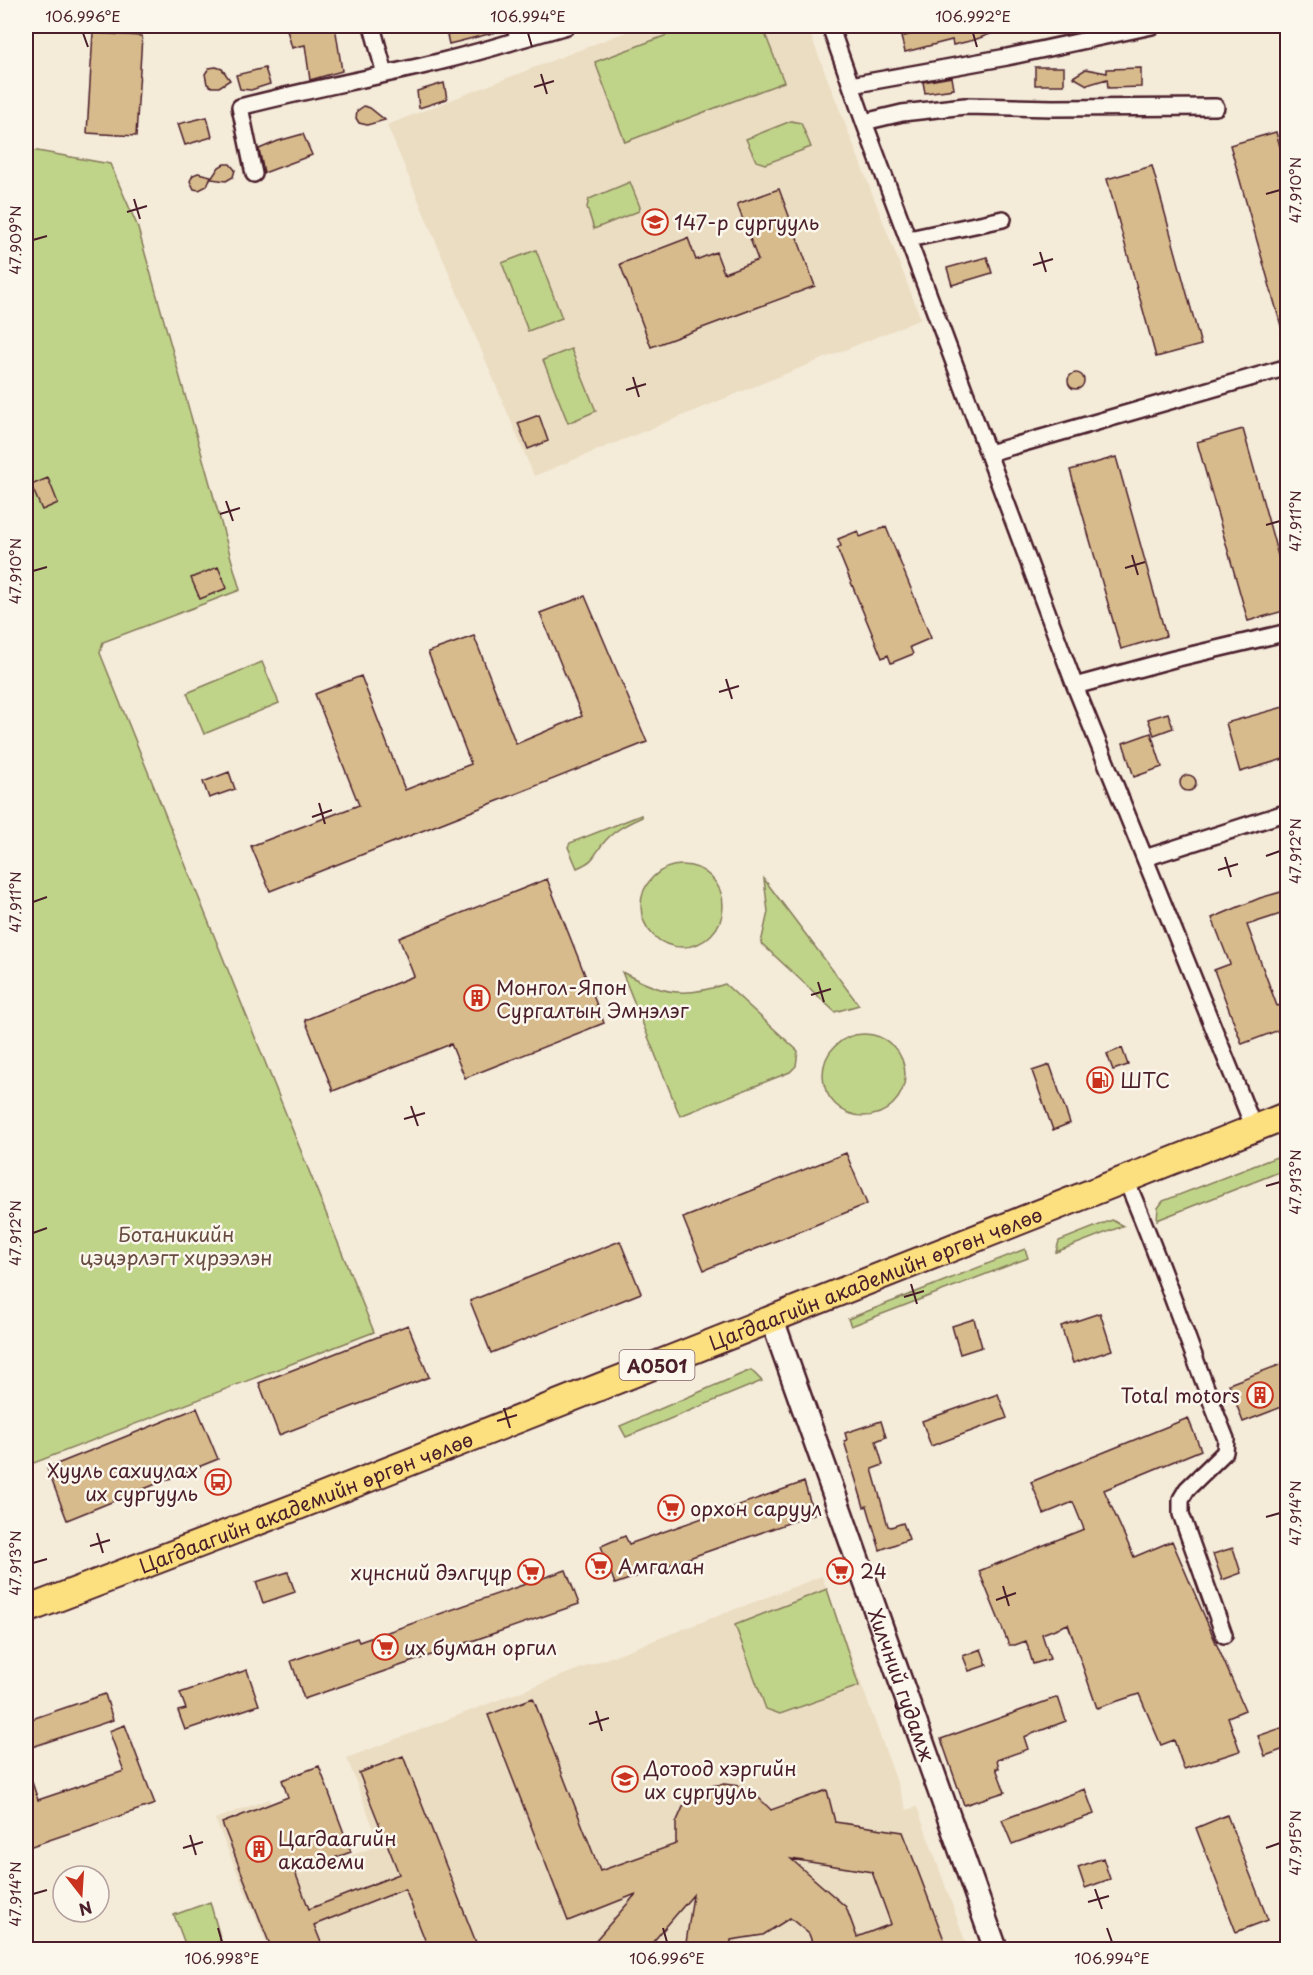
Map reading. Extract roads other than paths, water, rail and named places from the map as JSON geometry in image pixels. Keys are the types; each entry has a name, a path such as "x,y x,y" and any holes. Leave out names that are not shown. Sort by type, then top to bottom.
{"highway":[{"name":"Цагдаагийн академийн өргөн чөлөө","path":"26,1610 202,1544 1287,1115"}],"main road":[{"name":"Хилчний гудамж","path":"772,1319 996,1950"}],"street":[{"path":"372,26 385,74"},
{"path":"254,174 240,107 483,51 516,33 567,26"},
{"path":"830,26 1075,686 1254,1128"},
{"path":"851,85 1007,57 1152,26"},
{"path":"864,122 902,113 965,106 1216,107"},
{"path":"909,239 1003,219"},
{"path":"988,453 1287,367"},
{"path":"1075,686 1287,632"},
{"path":"1145,858 1287,812"},
{"path":"1126,1180 1147,1228 1196,1365 1226,1439 1225,1452 1187,1489 1181,1499 1182,1514 1224,1635"}],"place":[{"name":"147-р сургууль","path":"655,222"},
{"name":"Монгол-Япон Сургалтын Эмнэлэг","path":"477,998"},
{"name":"ШТС","path":"1100,1080"},
{"name":"Total motors","path":"1260,1395"},
{"name":"Хууль сахиулах их сургууль","path":"218,1482"},
{"name":"орхон саруул","path":"671,1508"},
{"name":"Амгалан","path":"599,1566"},
{"name":"24","path":"840,1571"},
{"name":"хүнсний дэлгүүр","path":"531,1572"},
{"name":"их буман оргил","path":"385,1647"},
{"name":"Дотоод хэргийн их сургууль","path":"625,1779"},
{"name":"Цагдаагийн академи","path":"259,1849"}],"park label":[{"name":"Ботаникийн цэцэрлэгт хүрээлэн","path":"176,1246"}]}
